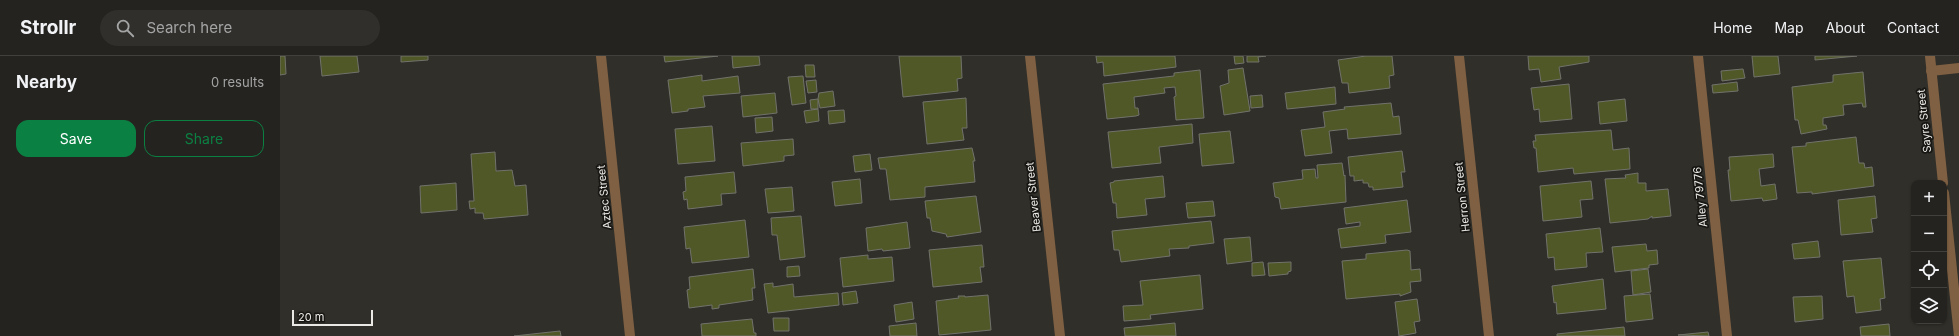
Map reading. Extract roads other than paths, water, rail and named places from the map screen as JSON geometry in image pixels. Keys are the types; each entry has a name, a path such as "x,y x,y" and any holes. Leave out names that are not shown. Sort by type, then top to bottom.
{"street":[{"name":"Aztec Street","path":"601,56 630,336"},
{"name":"Beaver Street","path":"1030,56 1060,336"},
{"name":"Herron Street","path":"1459,56 1490,336"},
{"name":"Alley 79776","path":"1698,56 1727,336"},
{"name":"Sayre Street","path":"1930,56 1943,180"},
{"path":"1931,71 1959,68"},
{"path":"1946,216 1959,336"}]}
